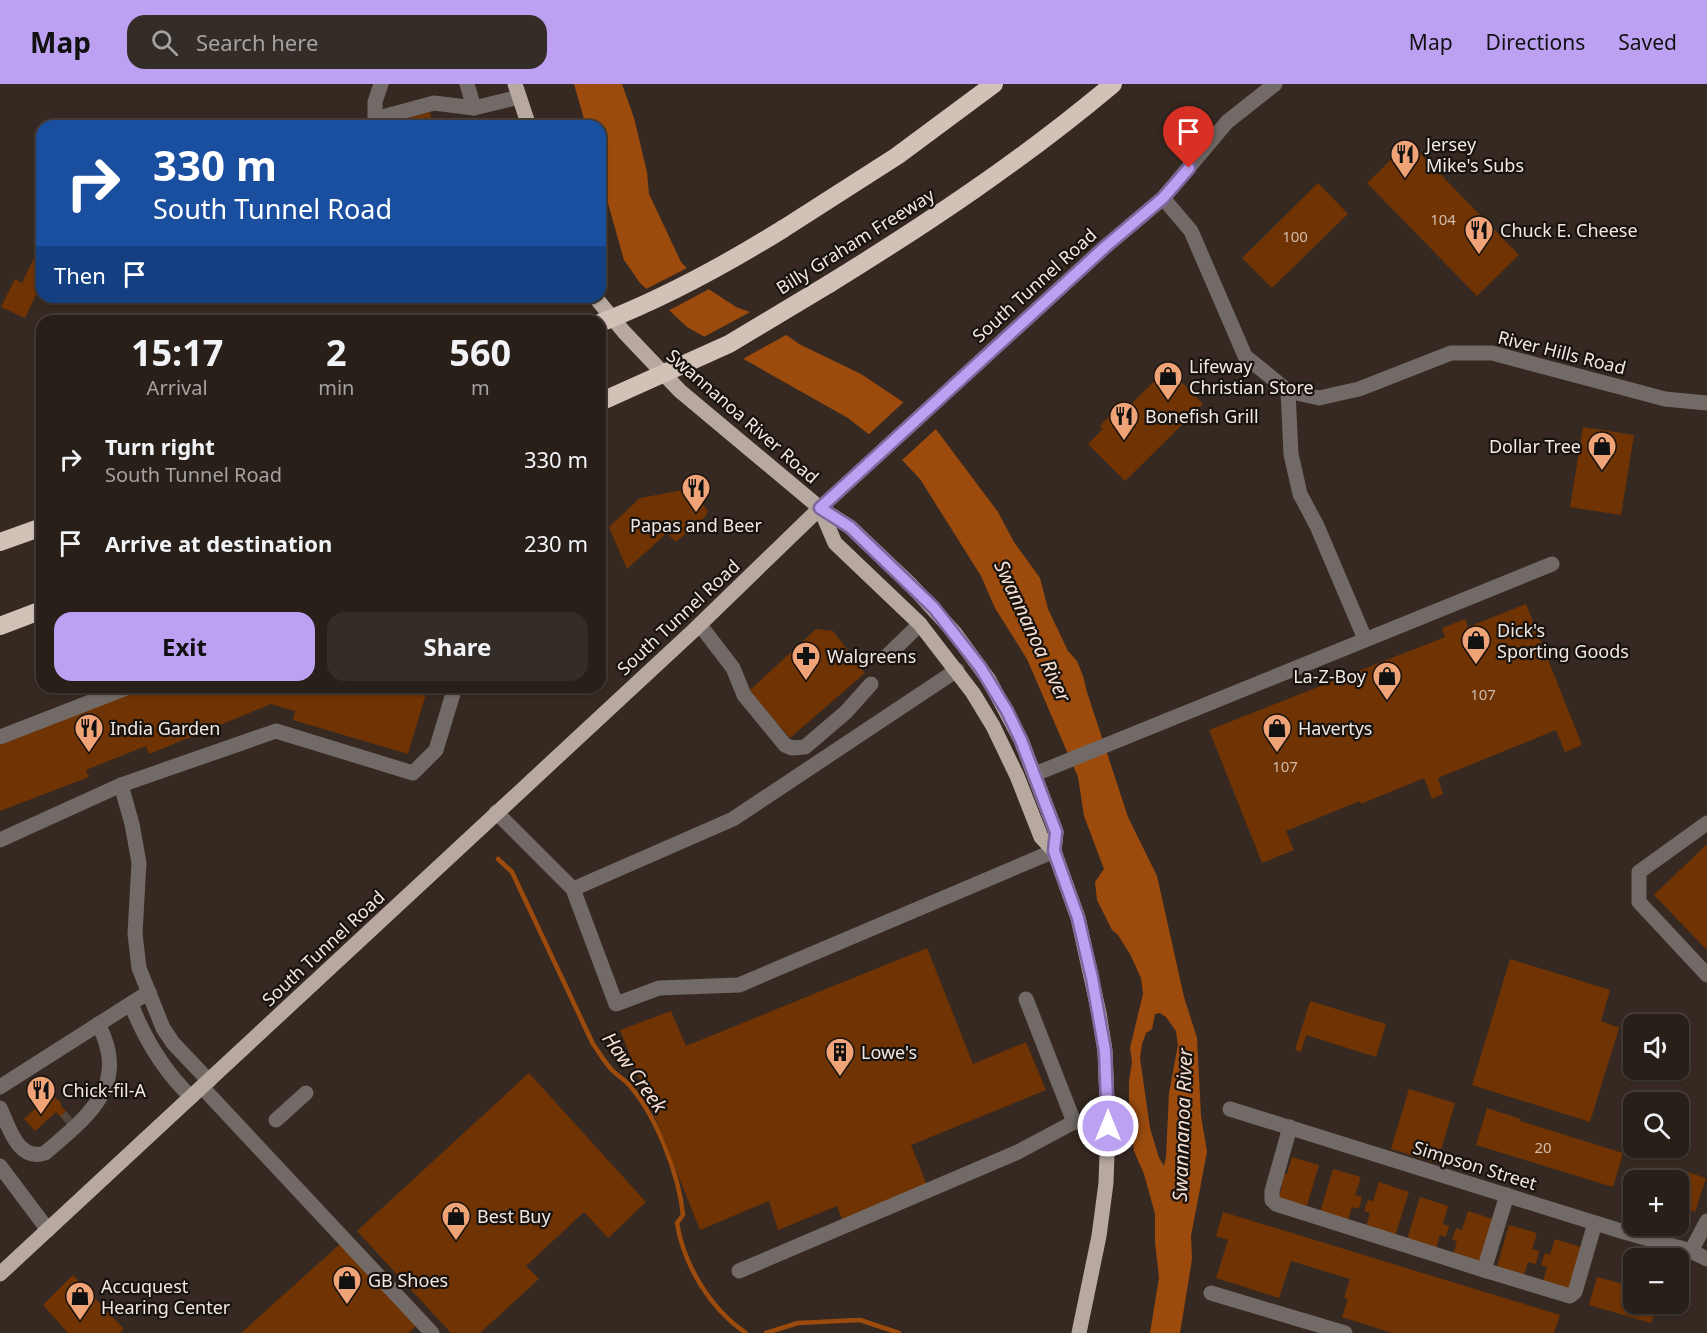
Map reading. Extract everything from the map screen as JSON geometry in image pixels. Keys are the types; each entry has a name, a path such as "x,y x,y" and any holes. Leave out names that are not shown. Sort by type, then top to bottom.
{"highway":[{"path":"606,320 678,289 783,229 897,156 994,84"},
{"name":"Billy Graham Freeway","path":"606,399 729,344 905,237 982,185 1113,84"},
{"path":"0,542 36,529"},
{"path":"0,626 36,612"}],"main road":[{"path":"517,91 528,120"},
{"name":"Swannanoa River Road","path":"600,303 680,391 820,508 858,534 911,585 954,632 971,654 1007,711 1035,774 1056,832 1054,851"},
{"name":"Swannanoa River Road","path":"820,508 835,543 920,624 957,670 983,710 1006,752 1041,837 1054,851 1078,918 1105,1051 1108,1123 1106,1183 1099,1236 1079,1333"},
{"name":"South Tunnel Road","path":"0,1274 700,625 820,508"}],"street":[{"path":"375,120 375,102 381,84"},
{"path":"468,84 474,108"},
{"name":"South Tunnel Road","path":"820,508 950,387 1105,247 1163,198 1227,122 1275,84"},
{"path":"382,120 434,104 474,108 517,91"},
{"name":"River Hills Road","path":"1163,198 1191,231 1245,356 1288,391 1319,398 1359,389 1451,353 1492,353 1665,399 1707,403"},
{"path":"1288,391 1292,454 1300,494 1317,526 1365,639"},
{"path":"1035,774 1552,564"},
{"path":"887,656 920,624"},
{"path":"700,625 734,668 744,695 785,745 792,748 805,747 846,712 871,684"},
{"path":"573,889 733,819 957,670"},
{"path":"0,737 114,693"},
{"path":"0,840 121,786 276,731 413,773 436,750 453,693"},
{"path":"121,786 136,842 139,863 136,953 155,1012 200,1089 432,1333"},
{"path":"496,812 573,889 616,1005 659,988 739,986 1054,851"},
{"path":"1707,823 1639,872 1639,902 1707,975"},
{"path":"94,1027 103,1058 101,1081 90,1099 68,1120 39,1144 29,1144 10,1112 0,1087 94,1027 131,1004 149,992"},
{"path":"1026,999 1074,1122"},
{"path":"131,1004 150,1046 174,1080 200,1089"},
{"path":"0,1108 17,1144 30,1154 45,1153 81,1120 103,1094 108,1082 109,1047 94,1027"},
{"path":"276,1120 306,1093"},
{"name":"Simpson Street","path":"1230,1109 1691,1251 1707,1259"},
{"path":"739,1271 1018,1152 1074,1122 1108,1123"},
{"path":"1290,1127 1272,1191 1272,1200 1276,1204 1484,1270 1570,1296 1575,1292 1595,1223"},
{"path":"0,1166 48,1230"},
{"path":"1484,1270 1507,1196"},
{"path":"1691,1251 1707,1221"},
{"path":"1211,1293 1345,1333"}],"water":[{"name":"Swannanoa River","path":"574,84 622,84 634,118 647,172 649,194 681,262 704,286 736,307 758,315 799,344 861,374 932,424 998,512 1014,542 1040,578 1048,609 1083,676 1128,817 1157,876 1184,997 1197,1038 1201,1116 1207,1152 1191,1236 1192,1259 1180,1333 1150,1333 1159,1278 1155,1214 1144,1174 1134,1151 1129,1102 1132,1062 1130,1048 1143,994 1141,978 1130,954 1112,930 1097,900 1095,882 1104,869 1084,816 1078,777 1027,659 995,608 981,576 920,479 902,460 848,418 687,327 640,283 624,260 606,196 606,120 584,120","holes":["1160,1013 1166,1017 1176,1031 1178,1045 1169,1093 1164,1166 1159,1158 1150,1128 1140,1058 1142,1044 1146,1033 1152,1029 1155,1014"]}],"pier":[{"path":"689,267 711,288 666,312 644,290"},
{"path":"754,310 760,312 788,334 739,361 700,339"},
{"path":"906,400 938,427 900,462 867,436"}],"building":[{"path":"430,112 432,120 411,120 410,117"},
{"path":"1409,142 1519,255 1477,296 1367,183"},
{"path":"1318,183 1348,214 1272,288 1242,258"},
{"path":"36,254 36,295 25,318 1,307 15,279 22,283"},
{"path":"1168,368 1203,404 1125,481 1088,444 1103,429 1100,426 1118,407 1123,412"},
{"name":"Dollar Tree","path":"1583,427 1634,435 1621,515 1570,507"},
{"path":"689,489 708,511 705,517 676,542 667,533 627,569 609,527 640,498"},
{"path":"1526,604 1582,745 1565,752 1556,730 1438,778 1443,794 1432,799 1424,778 1361,804 1360,801 1286,831 1294,850 1262,863 1209,730 1445,637 1442,628 1465,619 1468,627"},
{"name":"Walgreens","path":"816,629 833,631 865,673 790,738 749,691"},
{"path":"131,693 426,693 408,754 293,720 295,711 271,704 149,754 146,746 86,770 89,777 0,811 0,745"},
{"path":"1707,844 1707,950 1654,895"},
{"name":"Lowe's","path":"927,948 973,1064 1026,1042 1046,1090 911,1145 927,1185 842,1219 837,1206 778,1230 769,1201 700,1230 620,1030 671,1011 686,1046"},
{"path":"1510,959 1610,990 1601,1021 1619,1028 1590,1122 1472,1085"},
{"path":"1310,1001 1386,1024 1376,1057 1306,1035 1301,1052 1295,1050"},
{"path":"529,1073 646,1202 608,1238 584,1212 526,1266 539,1279 480,1333 451,1333 357,1231"},
{"path":"1409,1089 1455,1103 1437,1163 1391,1149"},
{"name":"Chick-fil-A","path":"51,1094 73,1119 67,1124 56,1112 35,1131 24,1119"},
{"path":"1487,1108 1521,1119 1520,1121 1623,1153 1613,1187 1476,1145"},
{"path":"1292,1157 1319,1165 1305,1212 1277,1203 1282,1186 1276,1184 1280,1172 1287,1174"},
{"path":"1333,1169 1361,1177 1355,1195 1362,1197 1359,1209 1352,1207 1347,1224 1319,1216"},
{"path":"1689,1173 1706,1178 1695,1212 1689,1210"},
{"path":"1379,1182 1409,1192 1394,1239 1365,1230 1370,1213 1364,1211 1368,1200 1373,1201"},
{"path":"1420,1197 1448,1206 1443,1224 1449,1226 1446,1237 1440,1235 1435,1252 1406,1243"},
{"path":"1468,1211 1496,1220 1482,1267 1452,1258 1457,1241 1452,1239 1456,1228 1462,1230"},
{"path":"1223,1212 1560,1315 1554,1333 1392,1333 1342,1317 1348,1299 1344,1298 1350,1279 1291,1261 1279,1298 1216,1278 1228,1240 1216,1236"},
{"path":"1509,1225 1537,1233 1532,1249 1539,1251 1536,1264 1528,1262 1523,1278 1496,1270"},
{"path":"1555,1239 1584,1248 1569,1294 1542,1285 1547,1267 1541,1265 1545,1253 1550,1255"},
{"path":"340,1244 416,1326 409,1333 241,1333"},
{"path":"73,1275 124,1329 120,1333 68,1333 43,1305"},
{"path":"1597,1277 1623,1284 1623,1314 1654,1314 1651,1323 1589,1305"}],"waterway":[{"name":"Haw Creek","path":"498,859 512,872 593,1044 609,1067 628,1084 640,1099 658,1130 677,1182 683,1215 677,1223 680,1239 692,1270 721,1312 746,1333"},
{"name":"Haw Creek","path":"766,1333 798,1323 860,1320 899,1333"}],"tunnel":[{"path":"65,1122 71,1117"}],"place":[{"name":"Jersey Mike's Subs","path":"1405,180"},
{"name":"Chuck E. Cheese","path":"1479,256"},
{"name":"Lifeway Christian Store","path":"1168,402"},
{"name":"Bonefish Grill","path":"1124,442"},
{"name":"Dollar Tree","path":"1602,472"},
{"name":"Papas and Beer","path":"696,514"},
{"name":"Dick's Sporting Goods","path":"1476,666"},
{"name":"Walgreens","path":"806,682"},
{"name":"La-Z-Boy","path":"1387,702"},
{"name":"India Garden","path":"89,754"},
{"name":"Havertys","path":"1277,754"},
{"name":"Lowe's","path":"840,1078"},
{"name":"Chick-fil-A","path":"41,1116"},
{"name":"Best Buy","path":"456,1242"},
{"name":"GB Shoes","path":"347,1306"},
{"name":"Accuquest Hearing Center","path":"80,1322"}],"route":[{"path":"1108,1126 1105,1051 1092,978 1078,918 1054,851 1056,832 1021,740 989,680 934,608 850,527 820,508 950,387 1105,247 1163,198 1189,168"}]}
